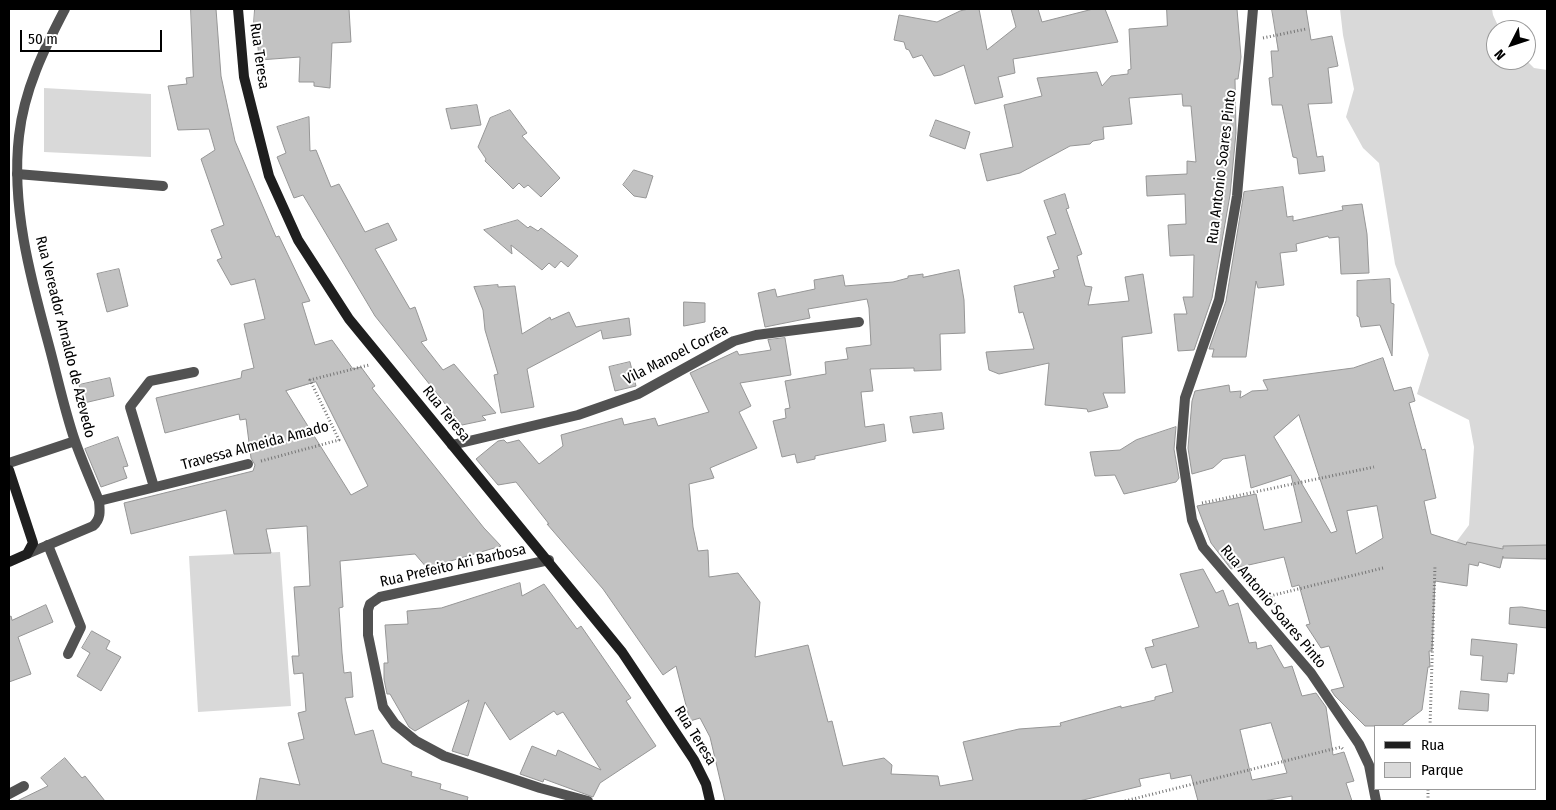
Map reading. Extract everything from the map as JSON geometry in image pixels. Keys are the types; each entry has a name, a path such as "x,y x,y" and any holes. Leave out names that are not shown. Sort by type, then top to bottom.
{"main road":[{"name":"Rua Teresa","path":"238,9 244,77 269,176 298,240 349,319 549,560 622,652 694,760 706,784 710,801"},
{"path":"9,470 33,543 26,554 9,562"}],"street":[{"name":"Rua Vereador Arnaldo de Azevedo","path":"66,9 42,50 29,92 19,136 17,174 24,244 75,440 99,502"},
{"name":"Rua Antonio Soares Pinto","path":"1253,9 1237,196 1219,300 1185,398 1182,422 1181,448 1192,520 1210,556 1311,673 1359,744 1369,765 1376,801"},
{"path":"17,174 163,186"},
{"name":"Vila Manoel Corrêa","path":"452,445 578,415 638,394 734,341 756,335 859,322"},
{"path":"154,488 130,407 150,381 194,372"},
{"path":"9,463 75,440"},
{"name":"Travessa Almeida Amado","path":"99,502 248,464"},
{"path":"26,554 93,526 98,521 99,502"},
{"path":"48,545 81,627 68,654"},
{"name":"Rua Prefeito Ari Barbosa","path":"549,560 380,597 370,604 368,610 368,635 383,707 395,724 416,741 444,756 540,788 588,801"},
{"path":"9,794 24,786"}],"path":[{"path":"1250,42 1306,30"},
{"name":"Travessa Almeida Amado","path":"248,464 340,440 310,380 384,362"},
{"path":"1191,506 1374,467"},
{"path":"1430,725 1435,565"},
{"path":"1270,596 1383,568"},
{"path":"1125,801 1341,747 1348,754"}],"green space":[{"path":"1340,9 1492,9 1495,20 1486,20 1486,70 1536,70 1536,68 1547,70 1547,547 1491,550 1454,545 1469,525 1474,447 1469,420 1417,394 1429,355 1395,264 1379,163 1363,148 1346,117 1354,89 1343,35"},
{"path":"44,88 151,94 151,157 44,152"},
{"path":"280,552 291,706 198,712 189,556"}],"building":[{"path":"191,9 216,9 221,76 235,141 276,237 279,236 310,301 302,303 315,345 332,340 353,369 361,367 375,386 372,388 484,528 501,546 427,568 415,554 340,561 343,607 339,608 342,653 344,673 351,672 353,697 345,698 355,735 373,730 382,763 412,772 411,776 441,784 440,789 468,797 467,801 256,801 260,778 300,785 288,743 304,739 298,713 306,711 303,673 294,674 292,656 299,656 294,587 310,586 307,526 266,529 271,553 234,554 226,510 131,534 124,503 253,471 255,465 251,458 246,419 240,420 239,414 165,433 156,398 241,378 242,371 254,368 244,324 265,319 255,279 231,285 217,260 222,258 211,230 224,225 201,159 215,150 209,129 178,130 168,86 187,84 186,78 193,77","holes":["316,382 368,486 351,495 286,391"]},
{"path":"255,9 349,9 351,42 332,43 330,88 314,86 314,82 299,82 300,57 259,60 256,23 254,23"},
{"path":"979,9 987,50 1016,27 1011,9 1038,9 1042,22 1093,9 1105,9 1118,42 1013,59 1015,73 998,77 1003,97 975,104 964,65 934,76 922,55 913,58 909,50 906,49 904,42 894,40 899,15 937,22 960,11"},
{"path":"1167,9 1237,9 1241,57 1238,79 1235,79 1236,133 1230,195 1212,298 1194,350 1178,351 1174,314 1187,314 1183,297 1193,297 1194,255 1170,256 1168,225 1186,224 1185,194 1147,196 1146,176 1187,174 1187,161 1196,162 1191,106 1183,106 1182,94 1129,98 1132,124 1103,127 1104,139 1093,141 1090,144 1070,146 1020,173 987,181 980,154 1013,147 1004,105 1042,96 1037,78 1097,72 1102,86 1111,76 1128,74 1128,70 1131,69 1129,29 1167,26"},
{"path":"1272,9 1306,9 1311,40 1332,36 1338,66 1328,68 1332,103 1308,104 1317,157 1323,156 1325,171 1299,174 1297,158 1293,157 1282,105 1272,105 1269,78 1273,77 1271,51 1278,51"},
{"path":"477,105 481,125 451,129 446,109"},
{"path":"510,110 527,133 522,136 560,178 541,197 528,185 524,188 519,183 513,189 485,161 486,159 478,147 490,118"},
{"path":"309,117 310,151 316,150 331,187 339,184 365,232 388,223 397,240 375,249 410,309 415,307 427,340 421,342 443,370 454,364 496,413 482,416 486,420 462,425 375,316 303,195 294,198 277,157 286,153 277,127"},
{"path":"936,120 970,132 965,149 930,136"},
{"path":"634,170 653,176 646,198 634,196 623,185"},
{"path":"1283,187 1287,217 1293,216 1293,221 1343,210 1342,206 1362,204 1367,234 1369,273 1341,274 1339,237 1329,238 1328,236 1296,244 1297,251 1280,253 1284,285 1258,288 1256,281 1246,357 1212,357 1214,349 1209,349 1226,301 1244,192"},
{"path":"1065,194 1069,208 1066,209 1082,254 1077,256 1085,286 1092,287 1088,305 1129,301 1125,277 1143,274 1152,333 1122,337 1125,393 1103,393 1108,407 1088,412 1087,409 1045,405 1049,363 999,374 989,370 986,352 1034,349 1023,312 1019,313 1014,286 1055,277 1053,271 1059,269 1047,237 1056,234 1044,201"},
{"path":"518,220 528,228 530,226 538,231 541,228 578,256 568,267 561,261 555,268 549,263 542,270 511,245 512,254 484,230"},
{"path":"119,269 128,306 107,312 97,274"},
{"path":"959,270 964,300 965,333 940,334 941,370 914,371 914,368 870,369 873,391 861,392 865,427 884,424 886,441 815,456 815,459 797,463 795,454 782,457 773,421 786,418 785,409 790,408 785,381 826,374 825,362 848,359 846,348 871,345 869,308 867,299 808,309 810,318 765,327 758,293 775,289 777,297 815,289 814,280 843,275 845,286 893,282 908,278 908,276 923,274 923,277"},
{"path":"1390,279 1391,303 1394,304 1392,356 1380,325 1361,327 1359,317 1357,316 1357,281"},
{"path":"498,285 498,287 515,286 522,334 550,317 551,320 569,312 576,327 629,318 631,335 603,339 601,330 527,369 534,407 501,413 494,375 498,374 485,330 483,310 474,287"},
{"path":"684,302 705,303 705,322 684,326"},
{"path":"785,338 791,375 740,383 751,406 739,412 757,448 710,468 714,478 689,484 693,527 698,551 708,550 709,577 738,573 760,602 755,657 808,645 828,722 832,721 843,766 884,758 892,765 891,774 938,776 940,786 973,780 963,742 1019,729 1061,726 1060,723 1121,706 1121,708 1155,700 1155,697 1173,692 1166,664 1152,668 1145,648 1154,646 1152,640 1199,627 1180,574 1203,569 1216,593 1223,590 1229,606 1238,603 1249,643 1256,642 1257,649 1271,645 1284,668 1292,666 1302,696 1316,693 1326,707 1333,755 1344,752 1354,781 1346,783 1352,801 1292,801 1292,796 1263,801 1198,801 1191,775 1171,779 1170,773 1139,779 1141,786 1079,801 725,801 710,737 700,718 690,721 676,666 663,675 603,589 547,524 549,524 516,482 498,485 476,459 498,441 504,440 507,443 519,440 539,464 563,446 561,435 622,418 624,425 655,418 658,426 709,412 690,373 737,351 739,355 771,350 768,340","holes":["1271,723 1287,773 1252,780 1240,730"]},
{"path":"1383,358 1394,391 1411,387 1415,401 1409,403 1422,450 1425,449 1436,498 1424,501 1431,534 1466,545 1467,542 1503,549 1503,546 1547,545 1547,559 1503,558 1503,556 1500,568 1479,562 1478,566 1469,564 1467,586 1435,581 1432,651 1429,651 1430,667 1428,667 1422,710 1402,725 1365,726 1335,696 1331,690 1344,687 1329,646 1321,648 1306,625 1310,624 1299,585 1292,587 1284,557 1231,569 1211,543 1197,506 1256,494 1264,530 1302,522 1291,475 1251,488 1245,455 1223,459 1213,468 1192,474 1188,448 1192,401 1195,391 1229,385 1230,392 1241,391 1240,398 1252,391 1268,390 1263,380 1353,368","holes":["1299,415 1337,531 1331,533 1274,437","1377,506 1383,538 1356,554 1347,511"]},
{"path":"630,362 636,386 615,391 609,367"},
{"path":"110,378 114,396 84,403 79,385"},
{"path":"942,413 944,429 913,433 910,417"},
{"path":"1176,427 1174,449 1179,478 1176,482 1124,494 1115,475 1095,476 1090,452 1120,450 1136,440"},
{"path":"118,437 128,466 123,467 127,478 101,487 85,449"},
{"path":"520,583 522,596 544,584 577,629 581,626 631,698 626,701 656,746 600,783 593,797 544,779 543,782 520,774 532,746 556,756 558,750 601,770 563,712 557,715 554,711 510,740 485,702 468,756 452,751 469,700 415,731 409,727 390,694 387,694 384,679 384,663 388,663 385,625 408,624 407,611 441,608"},
{"path":"46,605 53,622 18,637 31,674 9,682 9,617 11,616 12,620"},
{"path":"1522,607 1547,611 1547,628 1509,624 1510,608"},
{"path":"92,631 110,641 106,649 121,657 101,691 77,676 90,653 82,648"},
{"path":"1472,639 1517,644 1514,674 1508,673 1507,682 1481,680 1483,656 1471,655"},
{"path":"1461,691 1489,694 1488,711 1459,709"},
{"path":"65,758 82,778 85,776 105,801 17,801 48,786 41,778"}]}
